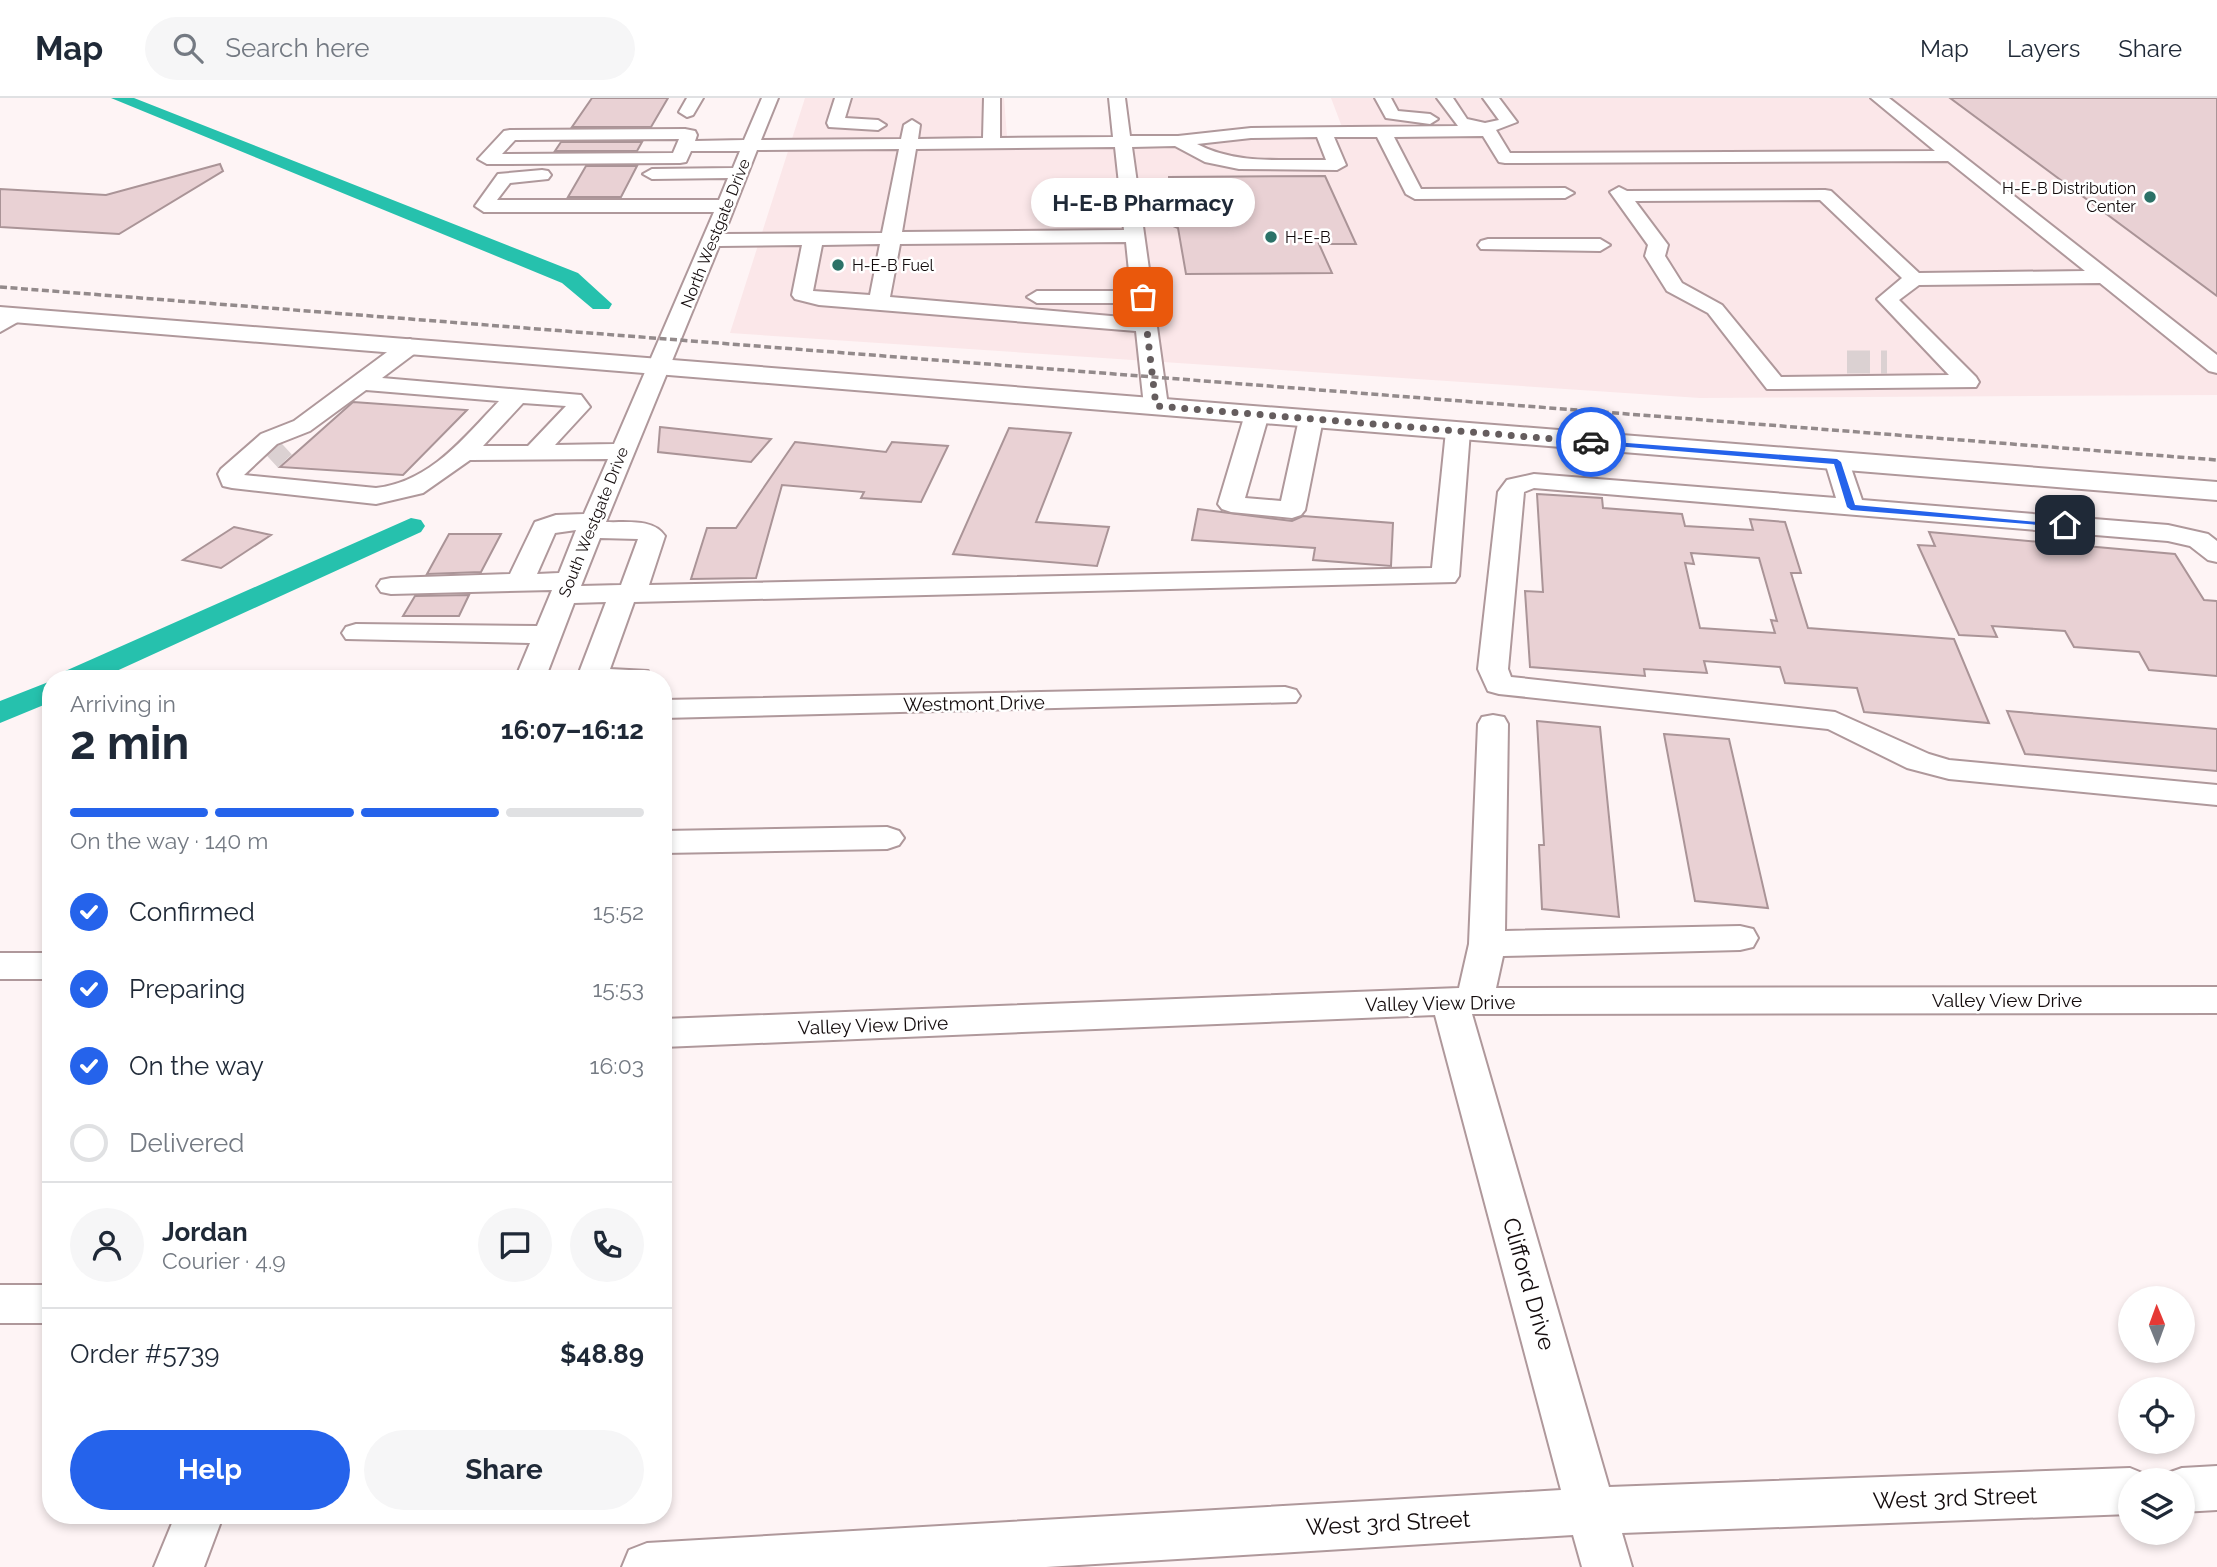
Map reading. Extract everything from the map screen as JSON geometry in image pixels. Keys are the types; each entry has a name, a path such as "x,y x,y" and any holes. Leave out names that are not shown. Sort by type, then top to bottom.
{"main road":[{"path":"6,318 410,346 2217,491"}],"street":[{"name":"North Westgate Drive","path":"658,366 713,240 770,98"},
{"path":"843,98 835,123 991,142 1178,141 1251,133 1486,129 1509,122 1491,98"},
{"path":"991,142 986,124 992,98"},
{"path":"1117,98 1156,406"},
{"path":"1383,98 1392,115 1461,122 1486,129 1505,158 1605,180 1825,195 1914,279"},
{"path":"1879,98 2217,366"},
{"path":"1425,100 1446,100 1461,122"},
{"path":"727,206 512,207 484,206 483,203 504,178 679,159 751,146 915,131"},
{"path":"879,302 915,131"},
{"path":"1383,132 1415,194 1565,193"},
{"path":"1178,141 1211,158 1340,173 1324,133"},
{"path":"679,159 689,135 510,135 488,159 679,159 740,173"},
{"path":"1605,180 1769,157 1950,156"},
{"path":"1769,157 1806,195"},
{"path":"512,207 536,175"},
{"path":"1605,180 1658,245 1655,256 1674,286 1715,309 1775,384 1968,382 1887,299 1914,279 2104,277"},
{"path":"713,240 1135,236"},
{"path":"813,239 802,295 819,299 1147,326"},
{"path":"1488,246 1600,245"},
{"path":"989,312 997,301 1014,296 1143,297"},
{"path":"410,346 302,426 261,468 264,474 381,485 429,483"},
{"path":"1887,362 1947,360"},
{"path":"1759,364 1847,362"},
{"name":"South Westgate Drive","path":"534,670 658,366"},
{"path":"361,383 573,400 578,407 535,453"},
{"path":"302,426 269,439 236,467 230,474 232,481 376,496 400,494 429,483 464,452 517,396"},
{"path":"1257,414 1231,504 1292,510 1311,419"},
{"path":"391,586 526,582 628,594 1445,576 1458,431"},
{"path":"464,452 622,451"},
{"path":"1837,462 1851,507"},
{"path":"2217,554 2199,540 2168,533 1534,481 1516,485 1511,492 1493,669 1499,685 1835,720 1918,761 1949,769 2217,795"},
{"path":"526,582 523,572 544,528 556,523 643,531 652,536 595,670"},
{"path":"356,633 548,635"},
{"name":"Westmont Drive","path":"672,709 1285,696"},
{"path":"1462,1001 1487,944 1493,724"},
{"path":"672,842 887,838"},
{"path":"1487,944 1740,938"},
{"path":"0,966 42,965"},
{"name":"Valley View Drive","path":"672,1033 1462,1001 2217,1000"},
{"name":"Clifford Drive","path":"1462,1001 1606,1567"},
{"path":"0,1304 42,1304"},
{"path":"2195,1489 2217,1488"},
{"name":"West 3rd Street","path":"647,1567 1592,1511 2118,1492"},
{"path":"179,1567 197,1524"}],"shaded area":[{"path":"805,98 1004,98 1007,137 1172,135 1242,128 1342,127 1331,98 2217,98 2217,395 1700,398 730,333"}],"building":[{"path":"592,98 668,98 651,127 572,127"},
{"name":"H-E-B Distribution Center","path":"1950,98 2217,98 2217,296"},
{"path":"561,142 642,142 637,151 555,151"},
{"path":"220,164 223,171 119,234 0,227 0,189 106,195"},
{"path":"586,166 637,166 621,197 568,197"},
{"name":"H-E-B","path":"1325,176 1356,244 1319,244 1332,273 1186,274 1178,228 1144,214 1168,198 1169,177"},
{"path":"353,402 467,410 403,475 280,467"},
{"path":"660,427 771,439 751,462 658,452"},
{"path":"1009,428 1071,433 1036,522 1109,527 1097,566 953,554"},
{"path":"795,442 886,452 892,442 948,446 921,502 861,498 864,492 782,485 756,578 691,579 707,528 736,528"},
{"path":"1537,494 1602,498 1603,508 1682,514 1685,526 1753,530 1750,519 1785,522 1801,573 1791,573 1808,628 1954,639 1989,723 1864,712 1857,688 1785,683 1780,667 1704,661 1707,673 1644,669 1645,676 1530,667 1525,591 1543,592","holes":["1691,553 1759,558 1777,621 1771,620 1775,633 1700,628 1685,563 1694,564"]},
{"path":"1198,509 1292,521 1303,516 1393,523 1391,566 1313,560 1315,548 1192,540"},
{"path":"234,527 271,535 221,568 183,560"},
{"path":"1929,532 2175,554 2204,600 2217,601 2217,676 2149,670 2139,652 2074,647 2065,631 1992,626 1997,637 1959,635 1918,545 1935,546"},
{"path":"449,534 501,534 481,572 427,574"},
{"path":"469,595 459,616 403,616 415,596"},
{"path":"2007,711 2217,729 2217,771 2025,754"},
{"path":"1537,721 1600,727 1619,917 1542,909 1539,845 1544,845"},
{"path":"1664,734 1729,739 1768,908 1695,901"}],"waterway":[{"path":"119,98 570,278 601,304"},
{"path":"94,670 411,526"},
{"path":"0,713 42,694"}],"tunnel":[{"path":"1847,362 1887,362"},
{"path":"270,459 284,446"}],"railway":[{"path":"0,287 2217,460"}],"way so far":[{"path":"1143,297 1156,406 1591,442"}],"place":[{"name":"H-E-B Distribution Center","path":"2150,197"},
{"name":"H-E-B","path":"1271,237"},
{"name":"H-E-B Fuel","path":"838,265"},
{"name":"H-E-B Pharmacy","path":"1143,297"}],"route":[{"path":"1591,442 1837,462 1851,507 2065,525"}]}
